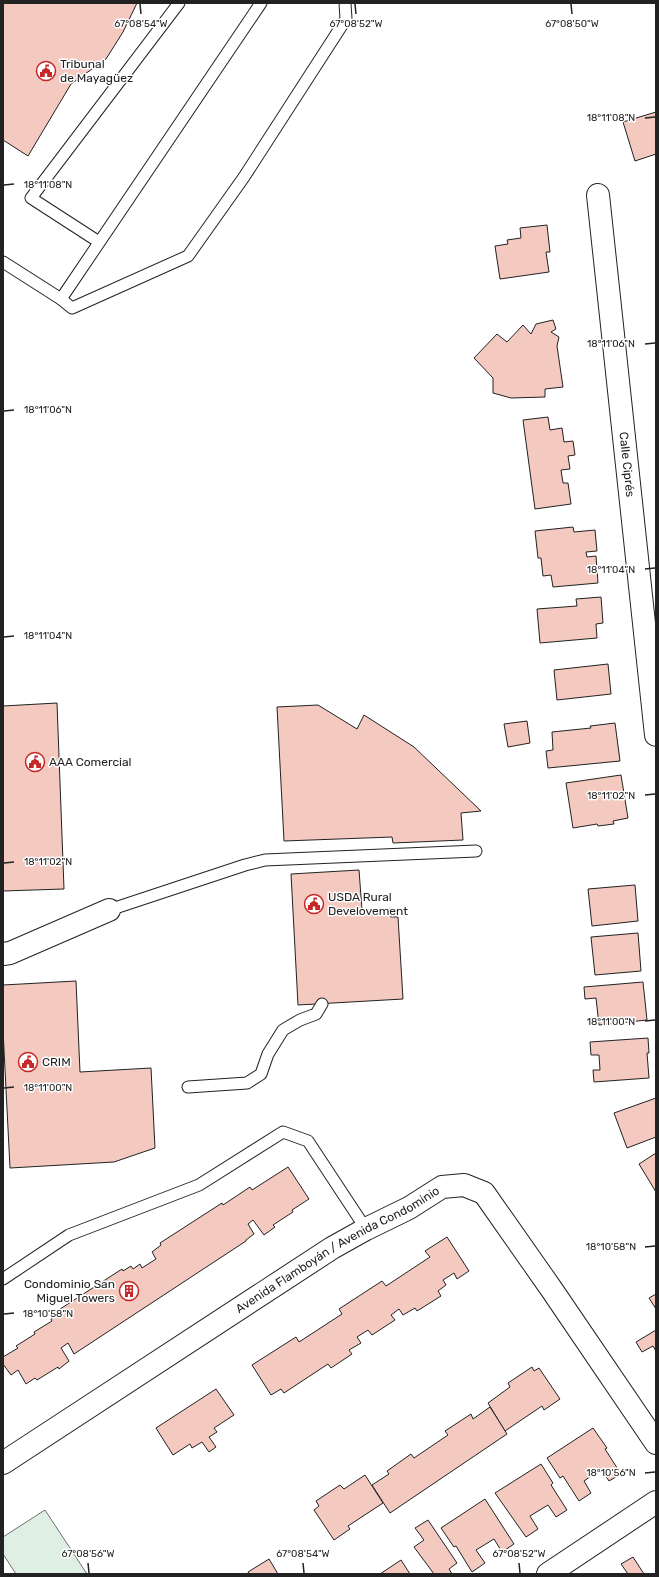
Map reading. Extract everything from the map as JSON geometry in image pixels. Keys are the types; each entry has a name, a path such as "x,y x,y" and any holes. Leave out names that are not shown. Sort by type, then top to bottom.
{"street":[{"name":"Calle Ciprés","path":"598,194 656,735"},
{"path":"3,954 10,953 109,910"},
{"name":"Avenida Flamboyán / Avenida Condominio","path":"3,1463 332,1248 409,1208 442,1187 464,1185 484,1193 557,1296 656,1443"},
{"path":"548,1574 656,1502"}],"lane":[{"path":"99,242 31,198 179,3"},
{"path":"61,299 261,3"},
{"path":"3,262 61,299 72,308 188,256 244,177 346,19 345,3"},
{"path":"109,910 245,865 265,860 476,851"},
{"path":"188,1087 247,1083 261,1074 268,1054 283,1030 300,1020 316,1014 322,1004"},
{"path":"3,1279 69,1235 199,1185 283,1132 308,1141 366,1229"}],"green space":[{"path":"45,1510 87,1574 16,1574 3,1554 3,1537"}],"building":[{"name":"Tribunal de Mayagüez","path":"3,3 137,3 123,32 106,59 71,84 28,156 3,140"},
{"path":"656,112 656,154 635,161 623,122"},
{"path":"547,225 550,252 546,252 549,272 500,279 495,246 508,244 507,240 521,238 520,228"},
{"path":"553,320 556,329 551,332 559,337 557,346 563,387 545,389 545,397 511,398 493,393 493,378 474,358 497,334 507,342 523,325 531,334 536,324"},
{"path":"548,417 550,430 562,428 564,442 573,441 575,455 568,456 570,469 561,470 563,483 568,483 571,504 535,509 523,420"},
{"path":"573,527 574,532 595,530 597,551 586,552 587,557 596,556 598,583 553,587 551,575 543,576 541,558 538,558 535,531"},
{"path":"601,597 603,623 596,624 597,638 540,643 537,609 577,606 576,599"},
{"path":"608,664 611,694 557,700 554,670"},
{"path":"57,703 64,889 3,891 3,706"},
{"path":"318,705 357,729 364,715 414,747 481,811 461,813 463,840 393,843 392,837 284,841 277,707"},
{"path":"527,721 530,743 508,747 504,724"},
{"path":"615,723 620,761 548,768 546,751 553,750 552,732 591,728 590,726"},
{"path":"621,775 628,818 613,821 614,824 598,826 597,824 573,828 566,783"},
{"path":"359,870 362,910 391,909 391,917 398,917 403,999 298,1005 291,874"},
{"path":"635,885 638,921 592,926 588,889"},
{"path":"638,933 641,971 595,975 591,937"},
{"path":"76,981 80,1072 151,1068 155,1148 114,1162 10,1168 3,1030 3,985"},
{"path":"643,982 647,1020 599,1025 596,998 585,999 584,987"},
{"path":"648,1038 649,1053 647,1053 649,1078 594,1082 593,1070 600,1070 599,1055 591,1055 590,1042"},
{"path":"656,1098 656,1137 627,1148 614,1113"},
{"path":"656,1153 656,1192 639,1164"},
{"name":"Condominio San Miguel Towers","path":"288,1167 309,1199 273,1225 275,1227 264,1235 253,1220 248,1224 254,1234 246,1241 74,1354 68,1343 61,1348 69,1361 59,1369 58,1367 37,1380 35,1378 26,1384 18,1370 11,1375 3,1364 3,1357 18,1348 16,1346 35,1334 34,1332 52,1321 51,1319 59,1314 57,1311 122,1269 123,1271 131,1266 133,1269 140,1264 142,1268 156,1259 152,1252 161,1245 160,1243 222,1203 223,1205 250,1187 252,1190"},
{"path":"447,1237 469,1271 457,1279 454,1273 443,1280 446,1285 438,1291 441,1296 417,1311 415,1308 403,1315 399,1309 391,1315 395,1320 372,1335 368,1330 357,1337 361,1343 349,1350 352,1354 331,1368 328,1364 284,1393 281,1389 271,1395 252,1365 296,1337 299,1342 342,1314 339,1309 382,1281 386,1286 430,1257 425,1251"},
{"path":"656,1294 656,1309 649,1298"},
{"path":"656,1330 656,1351 653,1346 642,1352 636,1342"},
{"path":"532,1367 534,1371 539,1368 560,1399 544,1410 542,1406 505,1431 488,1403 510,1387 508,1383"},
{"path":"216,1389 234,1415 214,1428 217,1432 209,1437 216,1447 209,1452 202,1442 192,1448 190,1444 173,1455 156,1428"},
{"path":"490,1407 507,1434 390,1513 372,1485 389,1474 387,1471 411,1454 414,1458 448,1435 445,1431 471,1414 473,1419"},
{"path":"593,1428 607,1448 605,1449 621,1474 609,1481 601,1469 584,1481 591,1493 579,1501 563,1476 560,1478 547,1458"},
{"path":"541,1464 553,1483 551,1485 567,1510 556,1517 548,1505 530,1516 538,1529 526,1537 495,1493"},
{"path":"365,1475 383,1503 348,1526 350,1529 334,1540 314,1510 319,1506 316,1501 340,1485 344,1489"},
{"path":"485,1499 514,1544 502,1552 494,1539 476,1550 485,1563 472,1572 456,1546 454,1547 441,1528"},
{"path":"428,1520 457,1563 449,1569 452,1574 434,1574 414,1547 424,1540 415,1528"},
{"path":"633,1557 644,1574 628,1574 621,1564"},
{"path":"269,1559 278,1574 249,1574 248,1572"},
{"path":"401,1560 410,1574 380,1574"}],"place":[{"name":"Tribunal de Mayagüez","path":"46,71"},
{"name":"AAA Comercial","path":"35,762"},
{"name":"USDA Rural Develovement","path":"314,904"},
{"name":"CRIM","path":"28,1062"},
{"name":"Condominio San Miguel Towers","path":"129,1291"}]}
